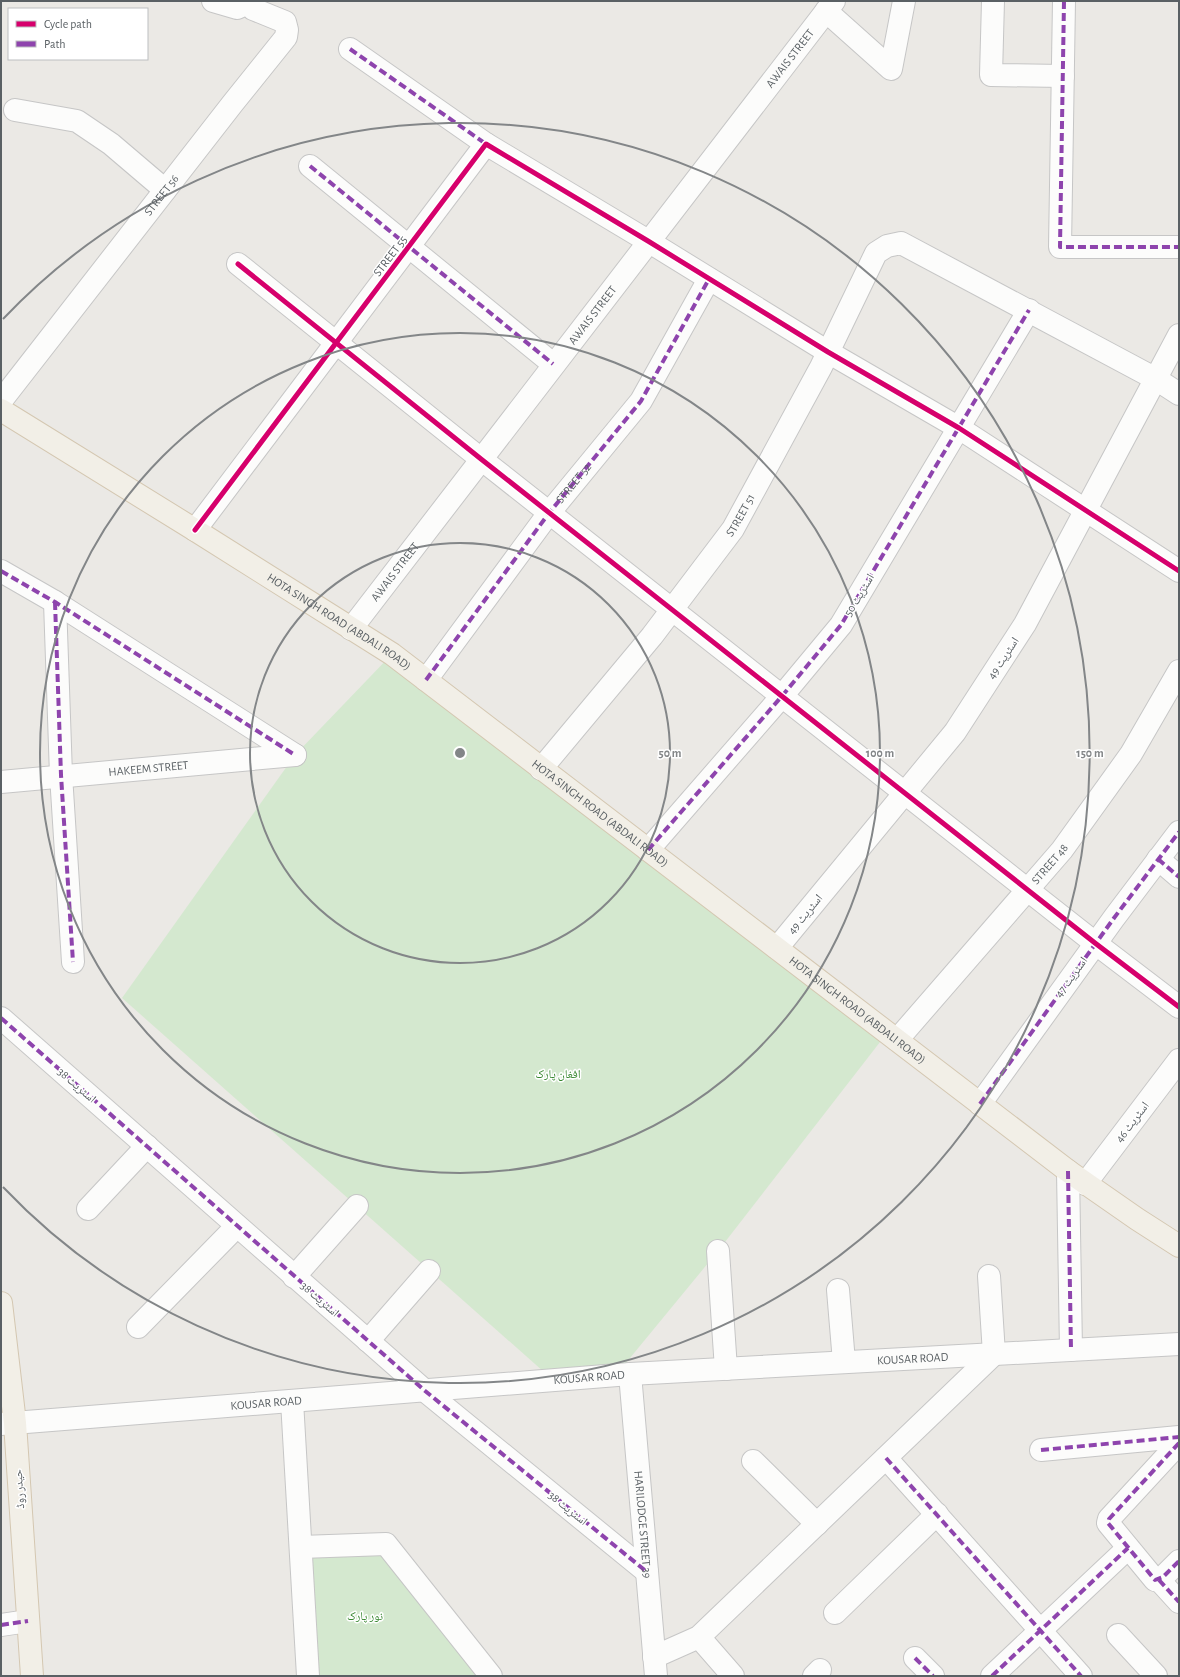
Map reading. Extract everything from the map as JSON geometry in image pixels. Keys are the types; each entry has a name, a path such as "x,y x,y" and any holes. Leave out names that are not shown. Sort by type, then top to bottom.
{"main road":[{"name":"HOTA SINGH ROAD (ABDALI ROAD)","path":"1,410 392,654 1077,1177 1179,1246"},
{"name":"حیدر روڈ","path":"1,1303 8,1424 28,1621 32,1676"}],"street":[{"path":"214,1 237,8 248,2"},
{"path":"830,6 891,69 904,1"},
{"path":"993,1 991,75 1063,76"},
{"path":"1064,1 1060,247 1179,246"},
{"name":"STREET 56","path":"1,401 286,37 288,30 285,22 253,9 248,2"},
{"name":"AWAIS STREET","path":"351,629 553,364 830,6"},
{"path":"350,49 486,144 648,241 828,352 959,428 1179,571"},
{"path":"15,110 77,121 112,144 165,190"},
{"name":"STREET 55","path":"195,530 486,144"},
{"path":"310,166 553,364"},
{"name":"STREET 51","path":"541,769 652,636 733,530 828,352 876,253 887,246 901,243 1028,310"},
{"path":"238,264 549,513 1095,943 1179,1007"},
{"name":"STREET 52","path":"426,680 549,513 641,401 709,279"},
{"path":"1028,310 1156,379 1179,394"},
{"name":"اسٹریٹ 50","path":"648,850 782,696 840,625 959,428 1028,310"},
{"name":"اسٹریٹ 49","path":"777,948 959,726 1025,624 1179,335"},
{"path":"1,571 55,602 61,775 73,962"},
{"name":"HAKEEM STREET","path":"1,782 61,775 295,755 55,602"},
{"name":"STREET 48","path":"897,1040 1062,850 1131,754 1179,671"},
{"name":"اسٹریٹ 47","path":"980,1104 1095,943 1179,832"},
{"path":"1158,859 1179,877"},
{"name":"اسٹریٹ 38","path":"1,1018 424,1390 647,1572"},
{"name":"اسٹریٹ 46","path":"1077,1177 1179,1060"},
{"path":"88,1209 147,1146"},
{"path":"1071,1350 1077,1177"},
{"path":"294,1277 357,1206"},
{"path":"138,1327 237,1226"},
{"path":"718,1251 726,1369"},
{"path":"368,1341 429,1271"},
{"path":"655,1666 700,1637 994,1354 989,1276"},
{"path":"838,1290 844,1362"},
{"name":"KOUSAR ROAD","path":"8,1424 630,1374 1179,1344"},
{"name":"HARILODGE STREET 39","path":"630,1374 655,1666"},
{"path":"292,1401 308,1676"},
{"path":"1041,1450 1179,1437"},
{"path":"1179,1443 1109,1519 1108,1523 1155,1580 1159,1580 1179,1602"},
{"path":"886,1458 1081,1676"},
{"path":"753,1461 817,1524"},
{"path":"835,1613 937,1514"},
{"path":"301,1548 386,1544 491,1676"},
{"path":"992,1676 1128,1548"},
{"path":"1159,1580 1179,1560"},
{"path":"1,1624 28,1621"},
{"path":"1118,1635 1156,1676"},
{"path":"700,1637 733,1676"},
{"path":"915,1658 932,1676"}],"green space":[{"name":"افغان پارک","path":"392,654 887,1033 718,1251 616,1375 553,1380 122,998 295,755"},
{"name":"نور پارک","path":"386,1544 491,1676 308,1676 301,1547"}],"marked path":[{"path":"1064,1 1060,247 1179,247"},
{"path":"350,49 486,144"},
{"path":"310,166 553,364"},
{"path":"426,680 549,513 641,401 709,279"},
{"path":"648,850 782,696 841,625 1029,310"},
{"path":"1,571 55,602 295,755"},
{"path":"55,602 61,775 73,962"},
{"path":"980,1104 1114,918 1179,832"},
{"path":"1158,859 1179,877"},
{"path":"1,1018 424,1390 647,1572"},
{"path":"1068,1171 1071,1350"},
{"path":"1041,1450 1179,1437"},
{"path":"1179,1443 1109,1519 1108,1523 1155,1580 1163,1577 1179,1561"},
{"path":"886,1458 1081,1676"},
{"path":"992,1676 1128,1548"},
{"path":"1159,1580 1179,1602"},
{"path":"1,1625 28,1621"},
{"path":"915,1658 933,1676"}],"cycle path":[{"path":"195,530 486,144 648,241 828,352 959,428 1179,571"},
{"path":"238,264 481,459 1095,943 1179,1007"}]}
